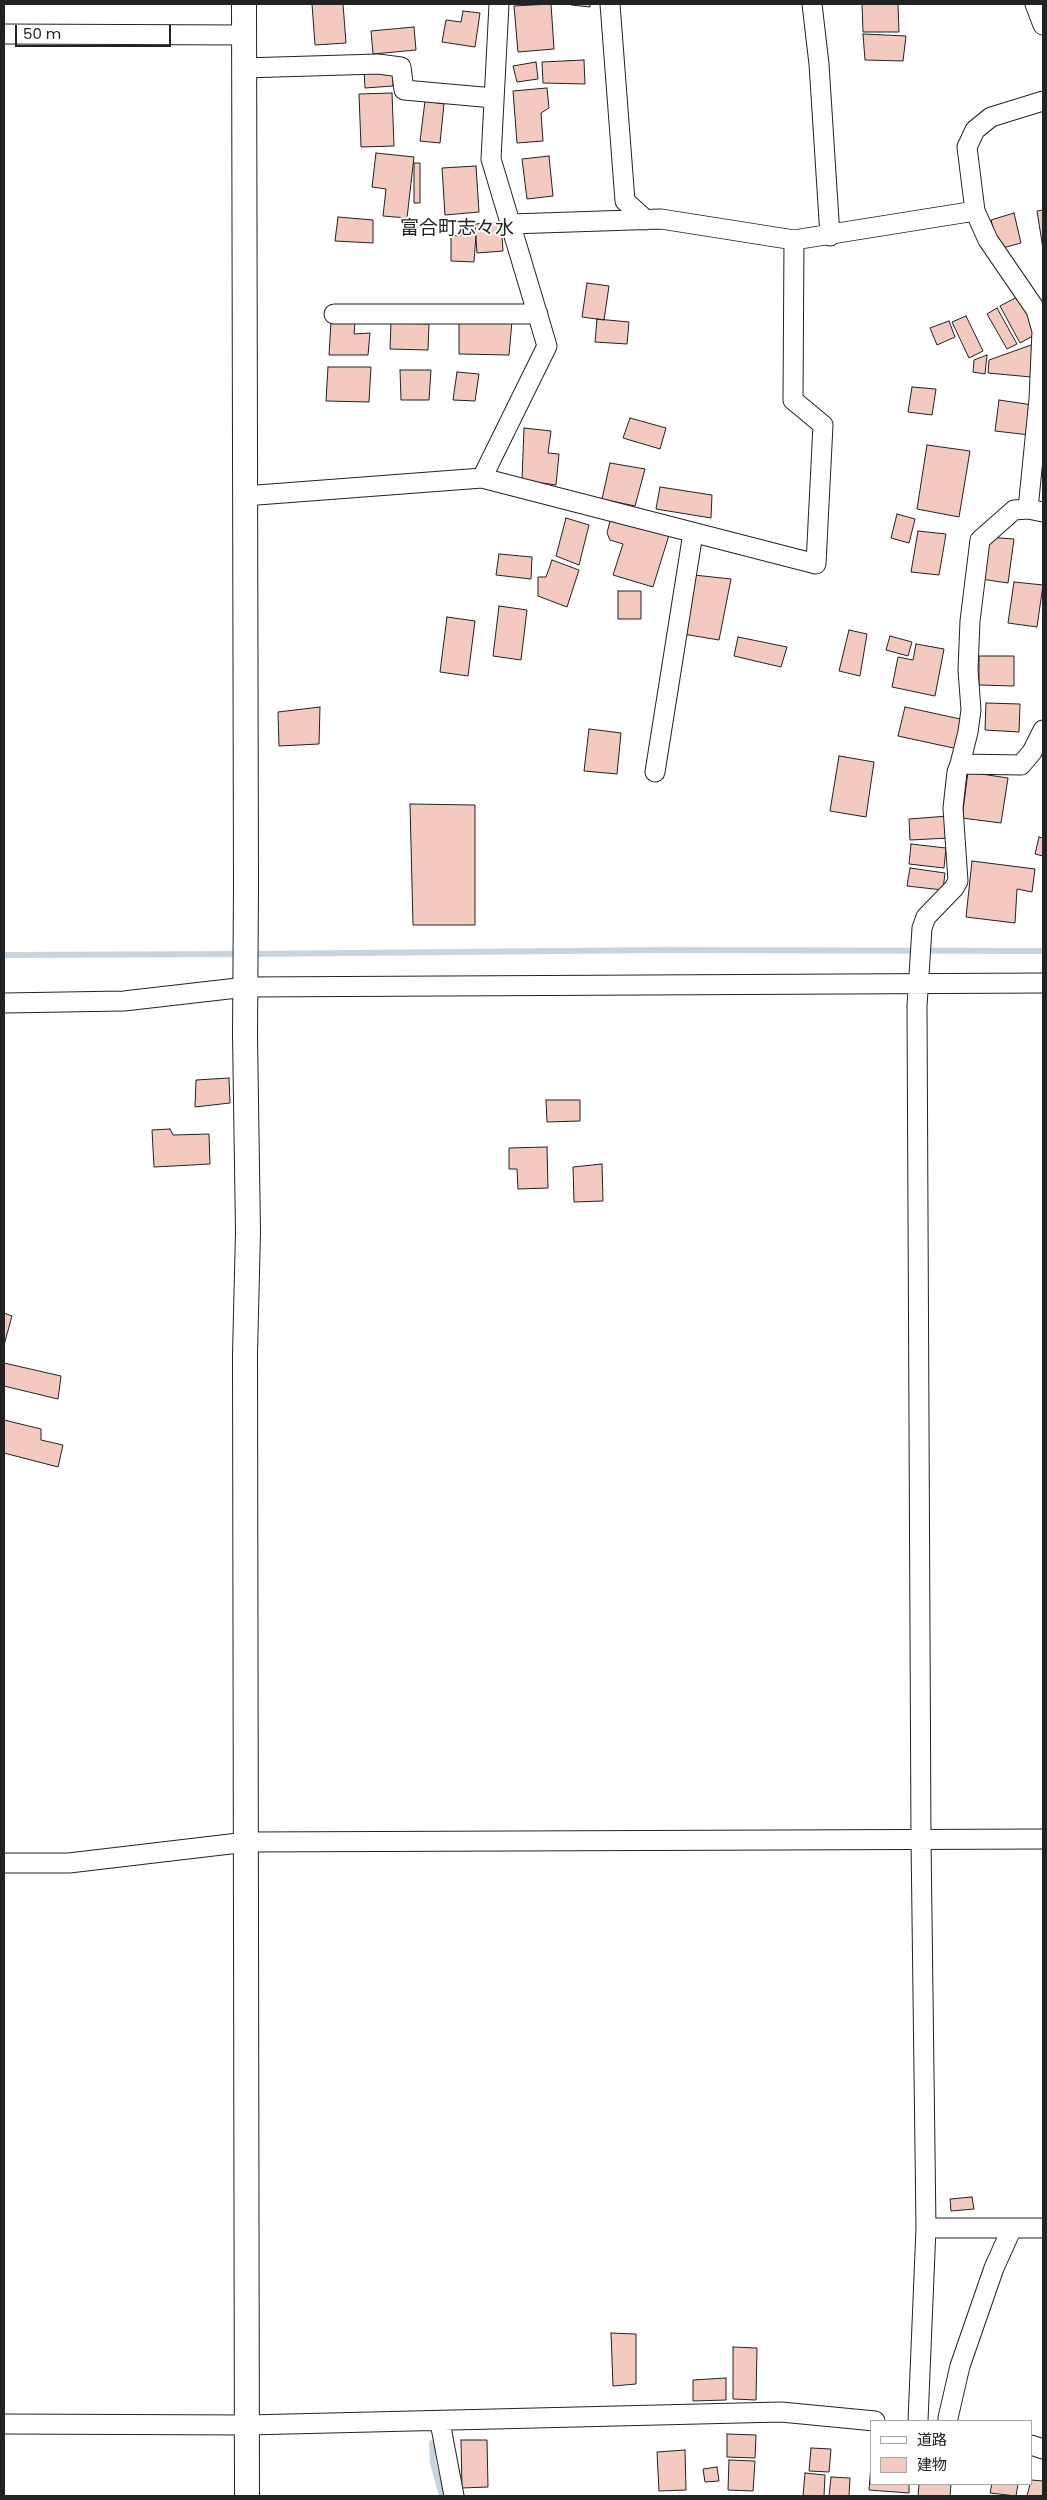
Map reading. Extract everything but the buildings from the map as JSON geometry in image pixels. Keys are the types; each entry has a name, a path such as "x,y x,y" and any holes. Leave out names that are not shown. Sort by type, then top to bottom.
{"street":[{"path":"244,4 247,1842 245,2102 248,2496"},
{"path":"482,478 547,346 492,159 499,4"},
{"path":"610,4 625,201 646,220"},
{"path":"812,4 820,73 830,236"},
{"path":"1035,4 1043,25"},
{"path":"4,34 243,35"},
{"path":"243,68 385,65 401,67 404,90 494,98"},
{"path":"918,2420 926,2228 921,1839 918,1016 922,928 926,917 954,888 958,881 953,808 957,772 968,732 971,710 968,670 970,621 980,540 1014,510 1036,511 1042,331 1036,310 988,240 975,211 967,147 975,130 991,117 1043,101"},
{"path":"511,224 661,220 794,240 830,236 975,211"},
{"path":"244,496 482,478 816,564 823,425 793,400 794,240"},
{"path":"334,314 538,314"},
{"path":"655,772 693,533"},
{"path":"960,764 1021,765 1032,752 1043,730"},
{"path":"4,1002 124,1001 246,980 920,978 1043,983"},
{"path":"4,1863 69,1863 247,1842 1043,1839"},
{"path":"926,2228 1043,2228"},
{"path":"947,2420 960,2366 994,2268 1012,2228"},
{"path":"4,2424 248,2425 440,2422 781,2412 870,2421"},
{"path":"440,2422 454,2496"}],"waterway":[{"path":"250,954 662,950 1043,951"},
{"path":"4,955 240,954"},
{"path":"432,2443 433,2463 442,2496"}],"district":[{"name":"富合町志々水","path":"457,229"}]}
